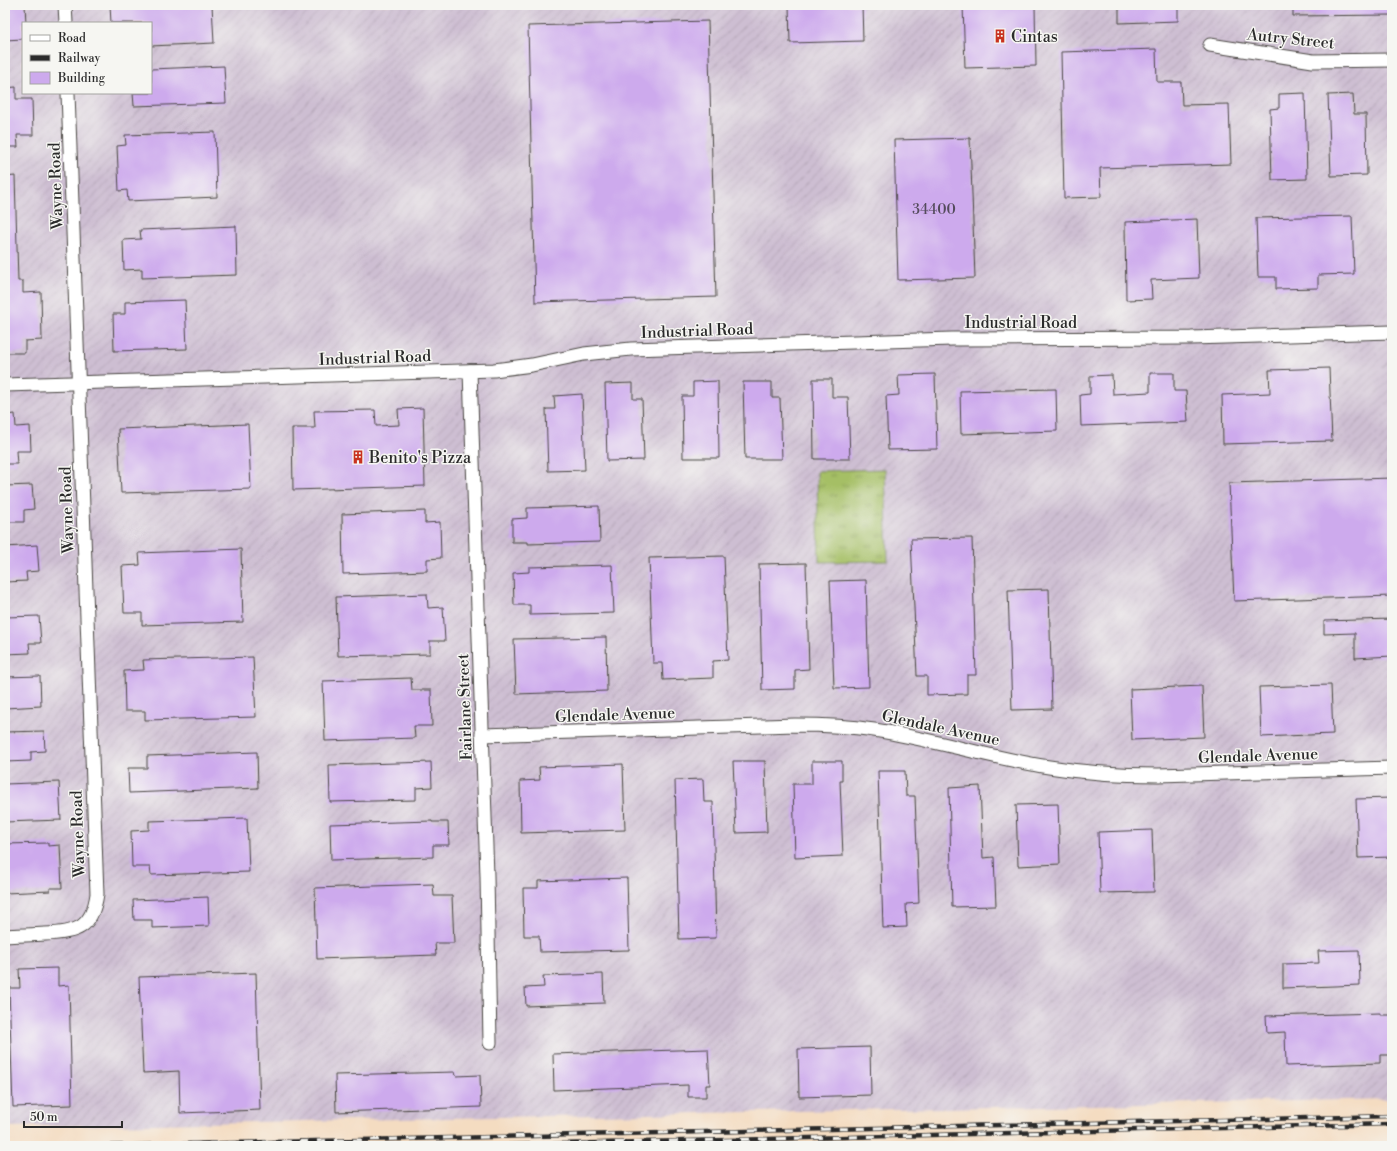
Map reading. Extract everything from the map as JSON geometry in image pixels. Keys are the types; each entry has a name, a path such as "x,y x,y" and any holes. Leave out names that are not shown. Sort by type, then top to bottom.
{"street":[{"path":"65,5 66,22"},
{"name":"Autry Street","path":"1210,45 1313,61 1392,60"},
{"name":"Wayne Road","path":"5,936 63,934 78,928 86,923 95,908 97,894 68,94"},
{"name":"Industrial Road","path":"5,385 510,369 584,354 631,348 952,339 1191,338 1392,332"},
{"name":"Fairlane Street","path":"470,371 490,1043"},
{"name":"Glendale Avenue","path":"482,735 796,725 839,726 902,734 1021,762 1086,772 1158,775 1392,768"}],"shaded area":[{"path":"5,5 1392,5 1392,1099 5,1127"}],"green space":[{"path":"885,469 888,561 819,562 817,471"}],"building":[{"path":"5,5 25,5 26,22 22,22 22,39 5,40"},
{"path":"110,5 212,5 214,43 152,46 152,22 111,22"},
{"path":"789,5 862,5 863,41 790,43"},
{"name":"Cintas","path":"963,5 1035,5 1036,66 965,68"},
{"path":"1119,5 1178,5 1178,21 1119,23"},
{"path":"1293,5 1392,5 1392,15 1293,16"},
{"path":"708,21 716,297 535,302 528,26"},
{"path":"1156,49 1157,82 1181,82 1182,105 1229,104 1231,164 1100,168 1101,197 1064,198 1061,52"},
{"path":"224,66 226,103 134,106 133,94 152,94 152,69"},
{"path":"16,87 16,99 32,99 33,135 17,135 18,147 5,147 5,88"},
{"path":"1305,93 1307,179 1272,180 1270,109 1279,108 1279,94"},
{"path":"1353,94 1354,114 1366,114 1367,175 1331,176 1328,95"},
{"path":"215,132 217,197 128,201 127,190 119,191 117,146 126,145 125,135"},
{"path":"970,138 975,278 898,280 894,140"},
{"path":"15,176 18,281 23,281 23,293 41,292 42,340 25,341 25,353 5,353 5,177"},
{"path":"1352,216 1354,274 1318,275 1318,288 1276,289 1276,277 1258,277 1256,218"},
{"path":"1197,219 1199,278 1151,280 1152,299 1126,300 1125,222"},
{"path":"236,226 237,275 142,278 142,269 124,270 123,240 141,239 140,230"},
{"path":"185,300 187,349 114,351 113,314 125,314 125,302"},
{"path":"1329,368 1332,441 1223,444 1222,395 1270,393 1269,370"},
{"path":"1150,373 1174,373 1174,391 1186,391 1188,422 1081,426 1080,395 1090,394 1090,376 1112,375 1113,394 1150,392"},
{"path":"935,374 937,449 888,450 886,396 899,395 898,375"},
{"path":"813,379 832,379 832,397 848,397 850,459 814,459"},
{"path":"718,381 719,458 683,458 682,396 693,396 693,382"},
{"path":"743,382 772,382 772,398 780,398 782,459 745,459"},
{"path":"633,383 633,399 642,399 644,460 607,461 605,384"},
{"path":"1056,389 1057,431 961,434 960,391"},
{"path":"582,394 585,470 548,471 546,409 555,409 554,396"},
{"name":"Benito's Pizza","path":"423,408 425,486 293,490 292,428 315,428 314,411 375,410 376,426 399,425 398,409"},
{"path":"15,414 16,427 30,426 31,451 16,451 17,464 5,464 5,415"},
{"path":"248,424 251,489 121,493 118,429"},
{"path":"1392,478 1392,596 1234,601 1229,483"},
{"path":"32,485 34,509 24,510 24,522 5,522 5,486"},
{"path":"599,506 600,542 528,544 528,542 512,542 512,519 527,518 527,508"},
{"path":"425,511 425,523 440,522 441,558 427,559 427,571 343,574 342,514"},
{"path":"972,538 976,675 967,675 967,694 927,695 927,676 917,676 911,539"},
{"path":"37,545 39,571 26,572 27,581 5,582 5,547"},
{"path":"241,549 243,622 142,625 142,613 124,613 122,566 140,565 139,553"},
{"path":"724,556 728,660 713,661 713,678 663,680 662,663 653,663 649,558"},
{"path":"806,563 809,669 795,670 795,689 762,690 759,564"},
{"path":"612,565 614,613 530,615 530,605 514,605 513,573 529,572 529,567"},
{"path":"866,580 869,687 834,688 830,581"},
{"path":"1049,589 1052,709 1012,710 1008,590"},
{"path":"427,594 428,608 443,607 445,641 430,641 430,654 338,656 336,597"},
{"path":"39,616 41,643 29,643 30,653 5,654 5,617"},
{"path":"1392,619 1392,656 1355,658 1355,633 1324,634 1324,621"},
{"path":"606,637 607,691 516,694 514,639"},
{"path":"253,657 256,717 145,720 145,711 125,711 124,671 144,670 143,660"},
{"path":"40,676 41,706 5,708 5,677"},
{"path":"411,678 412,690 431,690 432,726 414,726 415,738 325,741 323,681"},
{"path":"1331,685 1333,734 1261,737 1259,687"},
{"path":"1202,686 1204,737 1132,740 1130,689"},
{"path":"44,731 45,751 31,752 31,761 5,762 5,732"},
{"path":"257,752 258,788 129,793 128,768 147,768 147,756"},
{"path":"733,761 765,761 767,832 736,833"},
{"path":"812,761 842,761 842,781 840,781 843,856 795,858 793,784 812,784"},
{"path":"431,762 432,787 416,788 416,800 330,802 329,765"},
{"path":"623,764 625,830 521,833 520,781 540,780 539,767"},
{"path":"878,771 905,771 906,796 915,796 919,903 906,904 907,927 883,928"},
{"path":"703,779 704,802 713,802 716,938 679,939 675,780"},
{"path":"59,782 61,820 5,822 5,784"},
{"path":"980,786 983,858 994,857 996,906 952,907 949,788"},
{"path":"1392,798 1392,857 1358,858 1356,799"},
{"path":"1058,804 1060,864 1018,866 1016,805"},
{"path":"247,818 249,872 151,875 150,867 132,867 131,831 149,830 149,821"},
{"path":"432,821 448,822 449,845 433,845 433,857 331,860 330,824"},
{"path":"1152,830 1154,892 1100,893 1098,832"},
{"path":"48,843 48,846 60,845 62,888 50,888 50,891 5,893 5,844"},
{"path":"627,878 629,950 540,952 539,936 524,936 523,888 538,888 538,881"},
{"path":"433,884 434,896 452,896 454,943 435,943 436,955 317,959 315,888"},
{"path":"208,897 209,926 152,928 152,920 134,920 133,900"},
{"path":"1359,950 1360,985 1283,988 1283,964 1319,963 1318,951"},
{"path":"58,968 58,986 69,985 72,1105 13,1107 9,988 20,988 19,969"},
{"path":"256,973 260,1110 180,1113 179,1071 143,1073 139,977"},
{"path":"603,974 604,1003 526,1006 525,988 544,987 543,976"},
{"path":"1380,1013 1380,1015 1392,1015 1392,1055 1380,1055 1380,1063 1286,1066 1285,1032 1267,1033 1266,1016"},
{"path":"870,1047 871,1095 799,1097 798,1049"},
{"path":"708,1049 710,1085 706,1085 706,1097 688,1097 688,1085 554,1090 553,1054"},
{"path":"455,1072 456,1076 480,1075 481,1107 336,1112 335,1075"}],"railway":[{"path":"101,1146 1392,1116"},
{"path":"471,1146 1392,1124"}],"place":[{"name":"Cintas","path":"1000,36"},
{"name":"Benito's Pizza","path":"358,457"}]}
